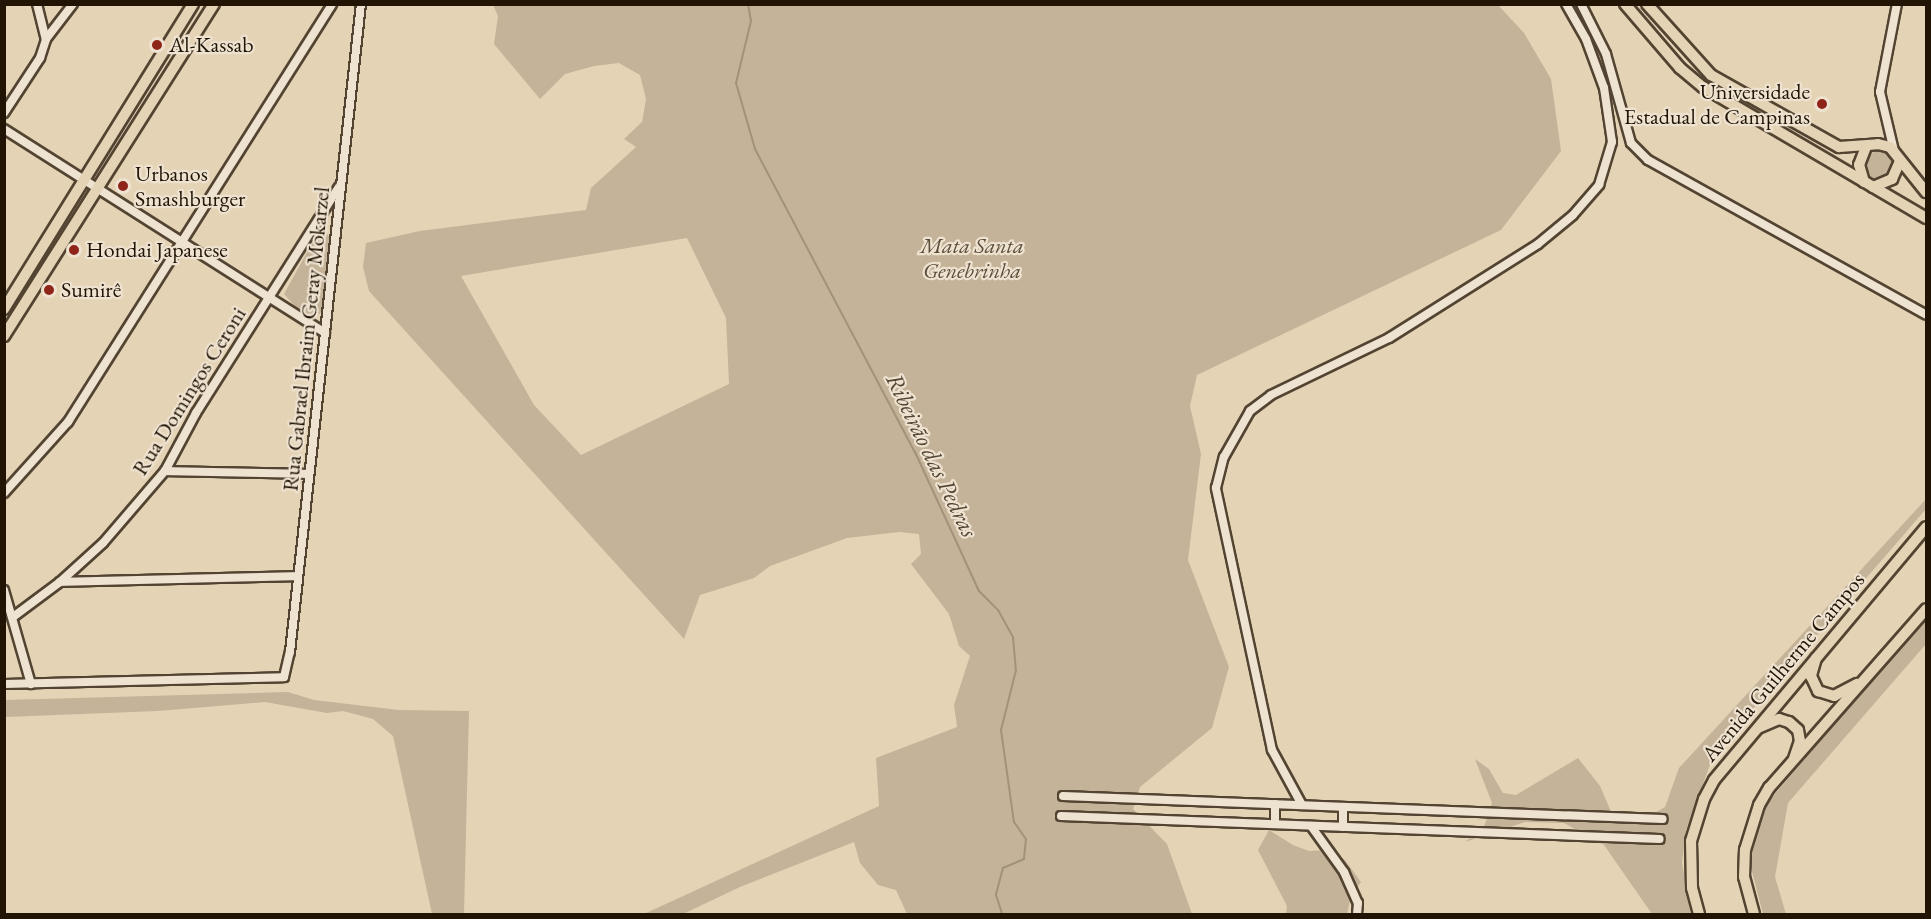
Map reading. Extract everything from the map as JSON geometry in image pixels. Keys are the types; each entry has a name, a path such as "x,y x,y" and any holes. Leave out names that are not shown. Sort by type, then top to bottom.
{"main road":[{"path":"4,309 192,4"},
{"path":"4,336 214,4"},
{"path":"1624,4 1680,68 1703,87 1926,218"},
{"path":"1647,4 1711,75 1839,147 1884,145 1897,156 1926,192"},
{"path":"1866,147 1859,165 1868,184"},
{"path":"1868,184 1892,179 1897,156"},
{"name":"Avenida Guilherme Campos","path":"1699,915 1690,864 1696,822 1714,780 1751,732 1926,527"},
{"path":"1754,915 1744,877 1750,828 1770,788 1926,609"},
{"path":"1827,643 1815,659 1811,676 1818,691 1826,696 1849,690 1884,658"},
{"path":"1751,732 1769,721 1790,722 1798,730 1800,741 1790,766"}],"street":[{"path":"37,4 46,39"},
{"path":"4,113 40,58 46,39 73,4"},
{"path":"4,493 68,422 332,4"},
{"name":"Rua Gabrael Ibraim Geray Mokarzel","path":"31,684 284,677 298,576 361,4"},
{"path":"1302,805 1272,750 1216,488 1224,457 1250,411 1271,395 1389,338 1538,244 1573,215 1599,185 1612,142 1598,66 1566,4"},
{"path":"1581,4 1606,54 1631,143 1648,160 1926,315"},
{"path":"1897,4 1880,92 1897,156"},
{"path":"4,129 325,333"},
{"name":"Rua Domingos Ceroni","path":"13,617 60,582 104,543 165,471 196,413 341,184"},
{"path":"317,222 336,231"},
{"path":"165,471 309,474"},
{"path":"60,582 298,576"},
{"path":"4,590 31,684 4,684"},
{"path":"1063,796 1663,819"},
{"path":"1275,804 1275,824"},
{"path":"1343,807 1343,827"},
{"path":"1061,816 1660,839"},
{"path":"1311,826 1344,872 1358,903 1357,915"}],"green space":[{"name":"Mata Santa Genebrinha","path":"493,5 1498,5 1524,33 1551,79 1561,151 1501,230 1197,375 1190,406 1201,454 1188,560 1229,667 1212,728 1140,787 1133,809 1167,844 1192,914 907,914 896,890 878,885 860,863 854,842 740,887 683,914 644,914 879,806 876,758 957,727 954,705 970,656 959,646 949,614 911,564 921,554 919,534 899,532 847,538 770,566 754,578 700,595 684,639 369,291 363,267 366,243 420,231 586,210 591,188 636,147 624,139 642,122 646,99 640,75 619,63 594,66 565,74 540,99 494,44 498,16","holes":["687,238 726,318 729,384 581,455 534,405 461,276"]},
{"path":"1879,151 1889,155 1893,165 1889,175 1879,179 1869,175 1865,165 1869,155"},
{"path":"326,232 331,240 324,310 319,314 303,315 284,294 316,236"},
{"path":"1926,499 1926,509 1714,754 1686,830 1682,863 1691,914 1652,914 1604,845 1564,823 1525,822 1465,842 1484,827 1492,803 1475,759 1489,769 1503,793 1516,795 1578,758 1600,786 1612,814 1639,822 1665,807 1679,768"},
{"path":"1926,616 1926,644 1788,803 1775,877 1786,914 1763,914 1749,860 1759,813"},
{"path":"288,692 314,700 399,710 469,711 464,914 432,914 393,736 373,719 343,711 327,713 265,702 158,711 5,717 5,700"},
{"path":"1269,830 1293,845 1309,851 1329,850 1345,860 1361,882 1351,896 1347,914 1286,914 1287,906 1258,850"}],"waterway":[{"name":"Ribeirão das Pedras","path":"748,4 751,21 736,83 755,149 915,452 979,591 998,610 1013,637 1016,670 1001,730 1014,822 1026,839 1024,859 1003,868 996,895 1002,914"}],"place":[{"name":"Al-Kassab","path":"157,45"},
{"name":"Universidade Estadual de Campinas","path":"1822,104"},
{"name":"Urbanos Smashburger","path":"123,186"},
{"name":"Hondai Japanese","path":"74,250"},
{"name":"Sumirê","path":"49,290"}]}
